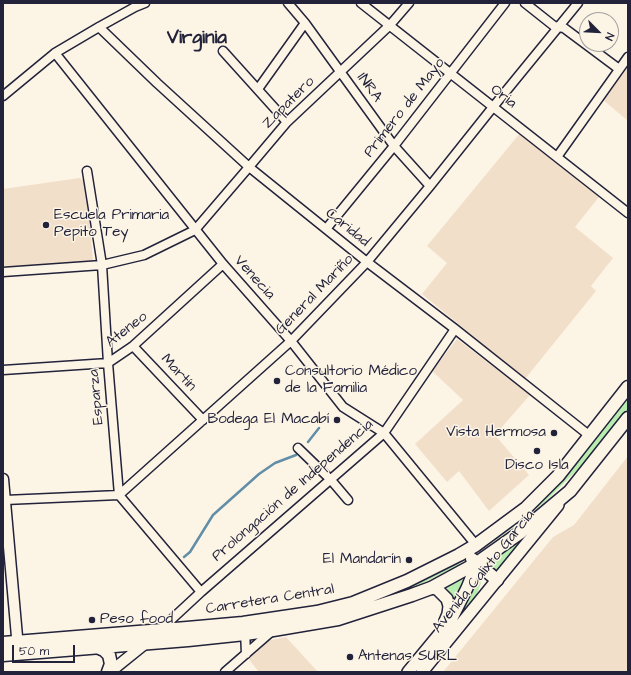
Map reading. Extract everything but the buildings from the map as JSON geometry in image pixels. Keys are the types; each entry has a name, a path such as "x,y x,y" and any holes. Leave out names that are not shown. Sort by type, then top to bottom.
{"main road":[{"name":"Carretera Central","path":"96,641 146,643 187,634 244,628 317,612 337,613 353,602 407,581 476,545 526,508 558,476 628,387"},
{"name":"Carretera Central","path":"244,628 273,630 412,595 431,588 477,563 521,532 570,491 628,418"},
{"name":"Avenida Calixto García","path":"422,672 570,491"},
{"path":"477,563 488,542 526,508"},
{"path":"459,555 471,559 497,580"},
{"name":"Avenida Calixto García","path":"408,672 451,620 467,588 477,563"},
{"path":"407,581 412,595"},
{"path":"431,588 437,589 441,592 447,599 449,606 448,614 440,634"},
{"name":"Carretera Central","path":"3,655 18,648 96,641 159,631 187,634"},
{"path":"96,641 109,655 111,664 109,672"},
{"name":"Carretera Central","path":"3,643 18,648"}],"street":[{"path":"3,96 54,53 99,26 145,3"},
{"name":"INRA","path":"288,3 305,23 394,146 430,186"},
{"name":"Oria","path":"361,3 628,213"},
{"name":"Zapatero","path":"195,230 287,122 390,26 409,3"},
{"name":"Primero de Mayo","path":"326,229 394,146 505,3"},
{"path":"525,3 554,26 564,28 619,69"},
{"name":"General Mariño","path":"119,495 291,341 366,262 430,186 578,3"},
{"path":"258,89 305,23"},
{"name":"Caridad","path":"99,26 157,83 249,167 366,262 455,329 590,436"},
{"path":"223,51 287,122"},
{"name":"Venecia","path":"54,53 195,230 291,341 343,407 384,433 476,545"},
{"path":"557,157 628,57"},
{"name":"Esparza","path":"87,171 102,265 108,363 119,495"},
{"path":"3,272 102,265 144,255 195,230"},
{"name":"Ateneo","path":"3,370 108,363 133,346 223,264"},
{"name":"Prolongación de Independencia","path":"109,672 146,643 201,592 384,433 455,329"},
{"name":"Martín","path":"133,346 202,420"},
{"path":"298,448 331,480 348,500"},
{"path":"3,479 18,648"},
{"path":"5,500 119,495 201,592"},
{"path":"183,608 180,616 187,634"},
{"path":"244,628 246,654"},
{"path":"225,672 273,630"}],"shaded area":[{"path":"628,65 628,121 602,99"},
{"path":"521,132 599,197 575,227 613,258 591,286 596,291 525,379 422,294 447,263 427,246"},
{"name":"Escuela Primaria Pepito Tey","path":"79,178 86,181 93,261 3,267 3,189"},
{"path":"457,339 530,395 495,435 529,475 489,511 459,471 447,482 415,444 463,400 432,371"},
{"path":"628,456 628,672 443,672 553,537 574,525"},
{"path":"286,637 318,672 259,672 247,657 266,641"}],"green space":[{"path":"628,397 628,409 593,454 548,499 491,544 556,487"},
{"path":"532,531 496,575 485,564"},
{"path":"455,562 459,563 459,565 413,588 413,585"},
{"path":"476,573 481,583 476,596 437,643"},
{"path":"468,577 456,604 446,587"}],"waterway":[{"path":"308,442 319,428"},
{"path":"184,557 190,552 213,515 259,474 275,463 296,455"}],"place":[{"name":"Escuela Primaria Pepito Tey","path":"46,225"},
{"name":"Consultorio Médico de la Familia","path":"277,381"},
{"name":"Bodega El Macabí","path":"337,420"},
{"name":"Vista Hermosa","path":"554,433"},
{"name":"Disco Isla","path":"537,451"},
{"name":"El Mandarín","path":"409,560"},
{"name":"Peso food","path":"92,620"},
{"name":"Antenas SURL","path":"350,657"}],"district":[{"name":"Virginia","path":"197,39"}]}
